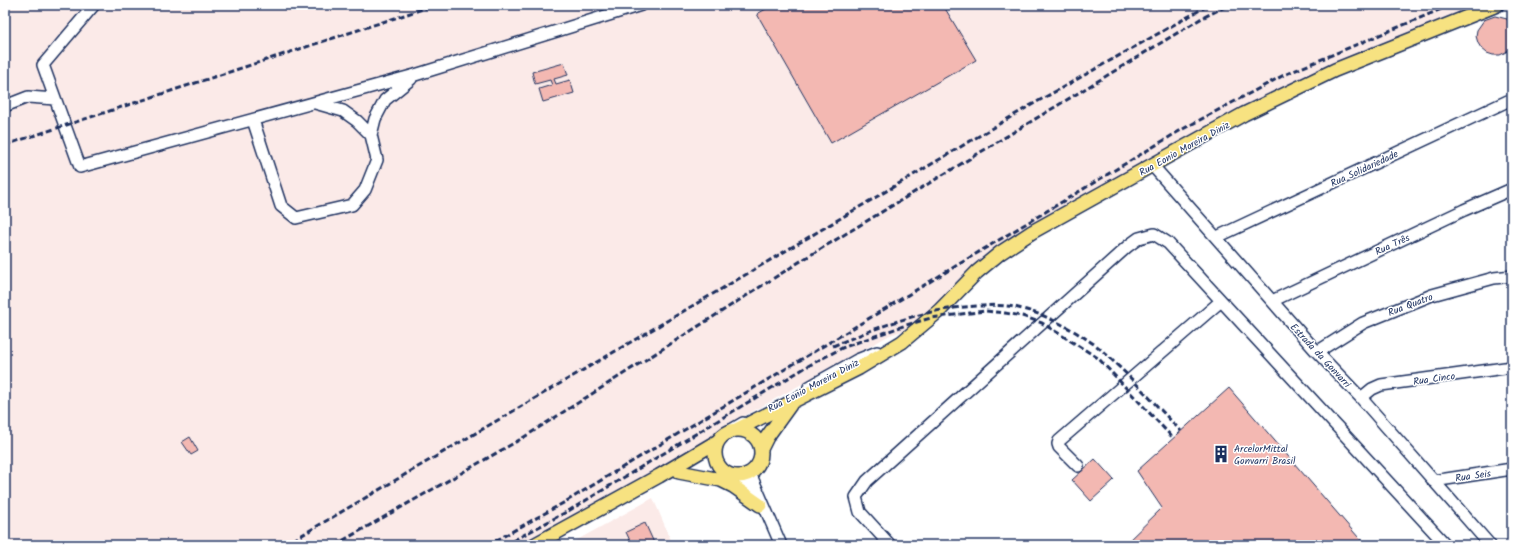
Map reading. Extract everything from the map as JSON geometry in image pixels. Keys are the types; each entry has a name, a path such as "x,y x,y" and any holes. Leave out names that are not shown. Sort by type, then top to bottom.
{"main road":[{"name":"Rua Eonio Moreira Diniz","path":"534,545 659,476 727,435 791,404 859,368 902,342 940,310 977,272 1000,253 1032,232 1244,114 1335,70 1497,5"},
{"name":"Rua Eonio Moreira Diniz","path":"761,449 767,437 791,404"},
{"path":"748,432 756,439 761,449 761,458 757,467 746,475 732,476 723,472 716,463 714,452 727,435 748,432"},
{"name":"Rua Eonio Moreira Diniz","path":"659,476 679,472 696,466 714,468 723,472"},
{"path":"679,472 721,480 733,486 760,505"}],"street":[{"path":"94,5 43,65 80,167 415,75 642,5"},
{"path":"253,120 281,206 296,218 352,205 365,190 377,160 371,135 375,119 385,100 415,75"},
{"path":"5,106 28,97 55,99"},
{"name":"Rua Solidariedade","path":"1216,237 1512,99"},
{"path":"314,103 343,111 371,135"},
{"name":"Estrada da Gonvarri","path":"1152,165 1317,352 1361,398 1490,545"},
{"name":"Rua Três","path":"1272,301 1512,188"},
{"path":"890,545 860,512 856,497 867,481 1128,246 1139,238 1154,234 1168,243 1446,545"},
{"name":"Rua Quatro","path":"1317,352 1363,323 1432,295 1494,278 1512,276"},
{"path":"1078,466 1059,448 1059,441 1221,301"},
{"name":"Rua Eonio Moreira Diniz","path":"727,435 757,414 857,360 902,342"},
{"name":"Rua Cinco","path":"1361,398 1372,389 1381,385 1512,366"},
{"name":"Rua Seis","path":"1433,481 1512,469"},
{"path":"746,475 760,505 772,524"},
{"path":"746,475 772,524 781,545"}],"shaded area":[{"path":"5,5 1478,5 1334,65 1003,244 983,257 940,303 915,327 890,335 721,429 711,438 676,459 519,545 5,545"},
{"path":"653,498 673,545 568,545"}],"building":[{"path":"773,5 943,5 976,60 831,143 757,14"},
{"path":"1495,16 1507,19 1512,24 1512,47 1500,55 1487,53 1481,48 1476,36 1477,30 1484,20"},
{"path":"564,63 568,75 554,79 556,84 570,80 574,93 543,102 539,89 552,85 550,80 535,84 532,72"},
{"name":"ArcelorMittal Gonvarri Brasil","path":"1229,388 1365,545 1124,545 1162,508 1137,471"},
{"path":"190,437 198,451 191,455 182,442"},
{"path":"1095,459 1114,480 1091,501 1072,480"},
{"path":"645,523 655,545 632,545 626,532"}],"railway":[{"path":"5,145 435,5"},
{"path":"285,545 1026,108 1209,5"},
{"path":"335,545 521,439 804,259 1202,18 1229,5"},
{"path":"488,545 565,502 1181,130 1284,75 1451,5"},
{"path":"833,346 869,331 924,314 962,307 993,305 1010,306 1036,313 1058,322 1098,347 1133,380 1181,431"},
{"path":"505,545 570,510 808,366 842,348 906,325 931,318 985,311 1022,316 1042,323 1098,358 1173,438"}],"place":[{"name":"ArcelorMittal Gonvarri Brasil","path":"1221,454"}]}
